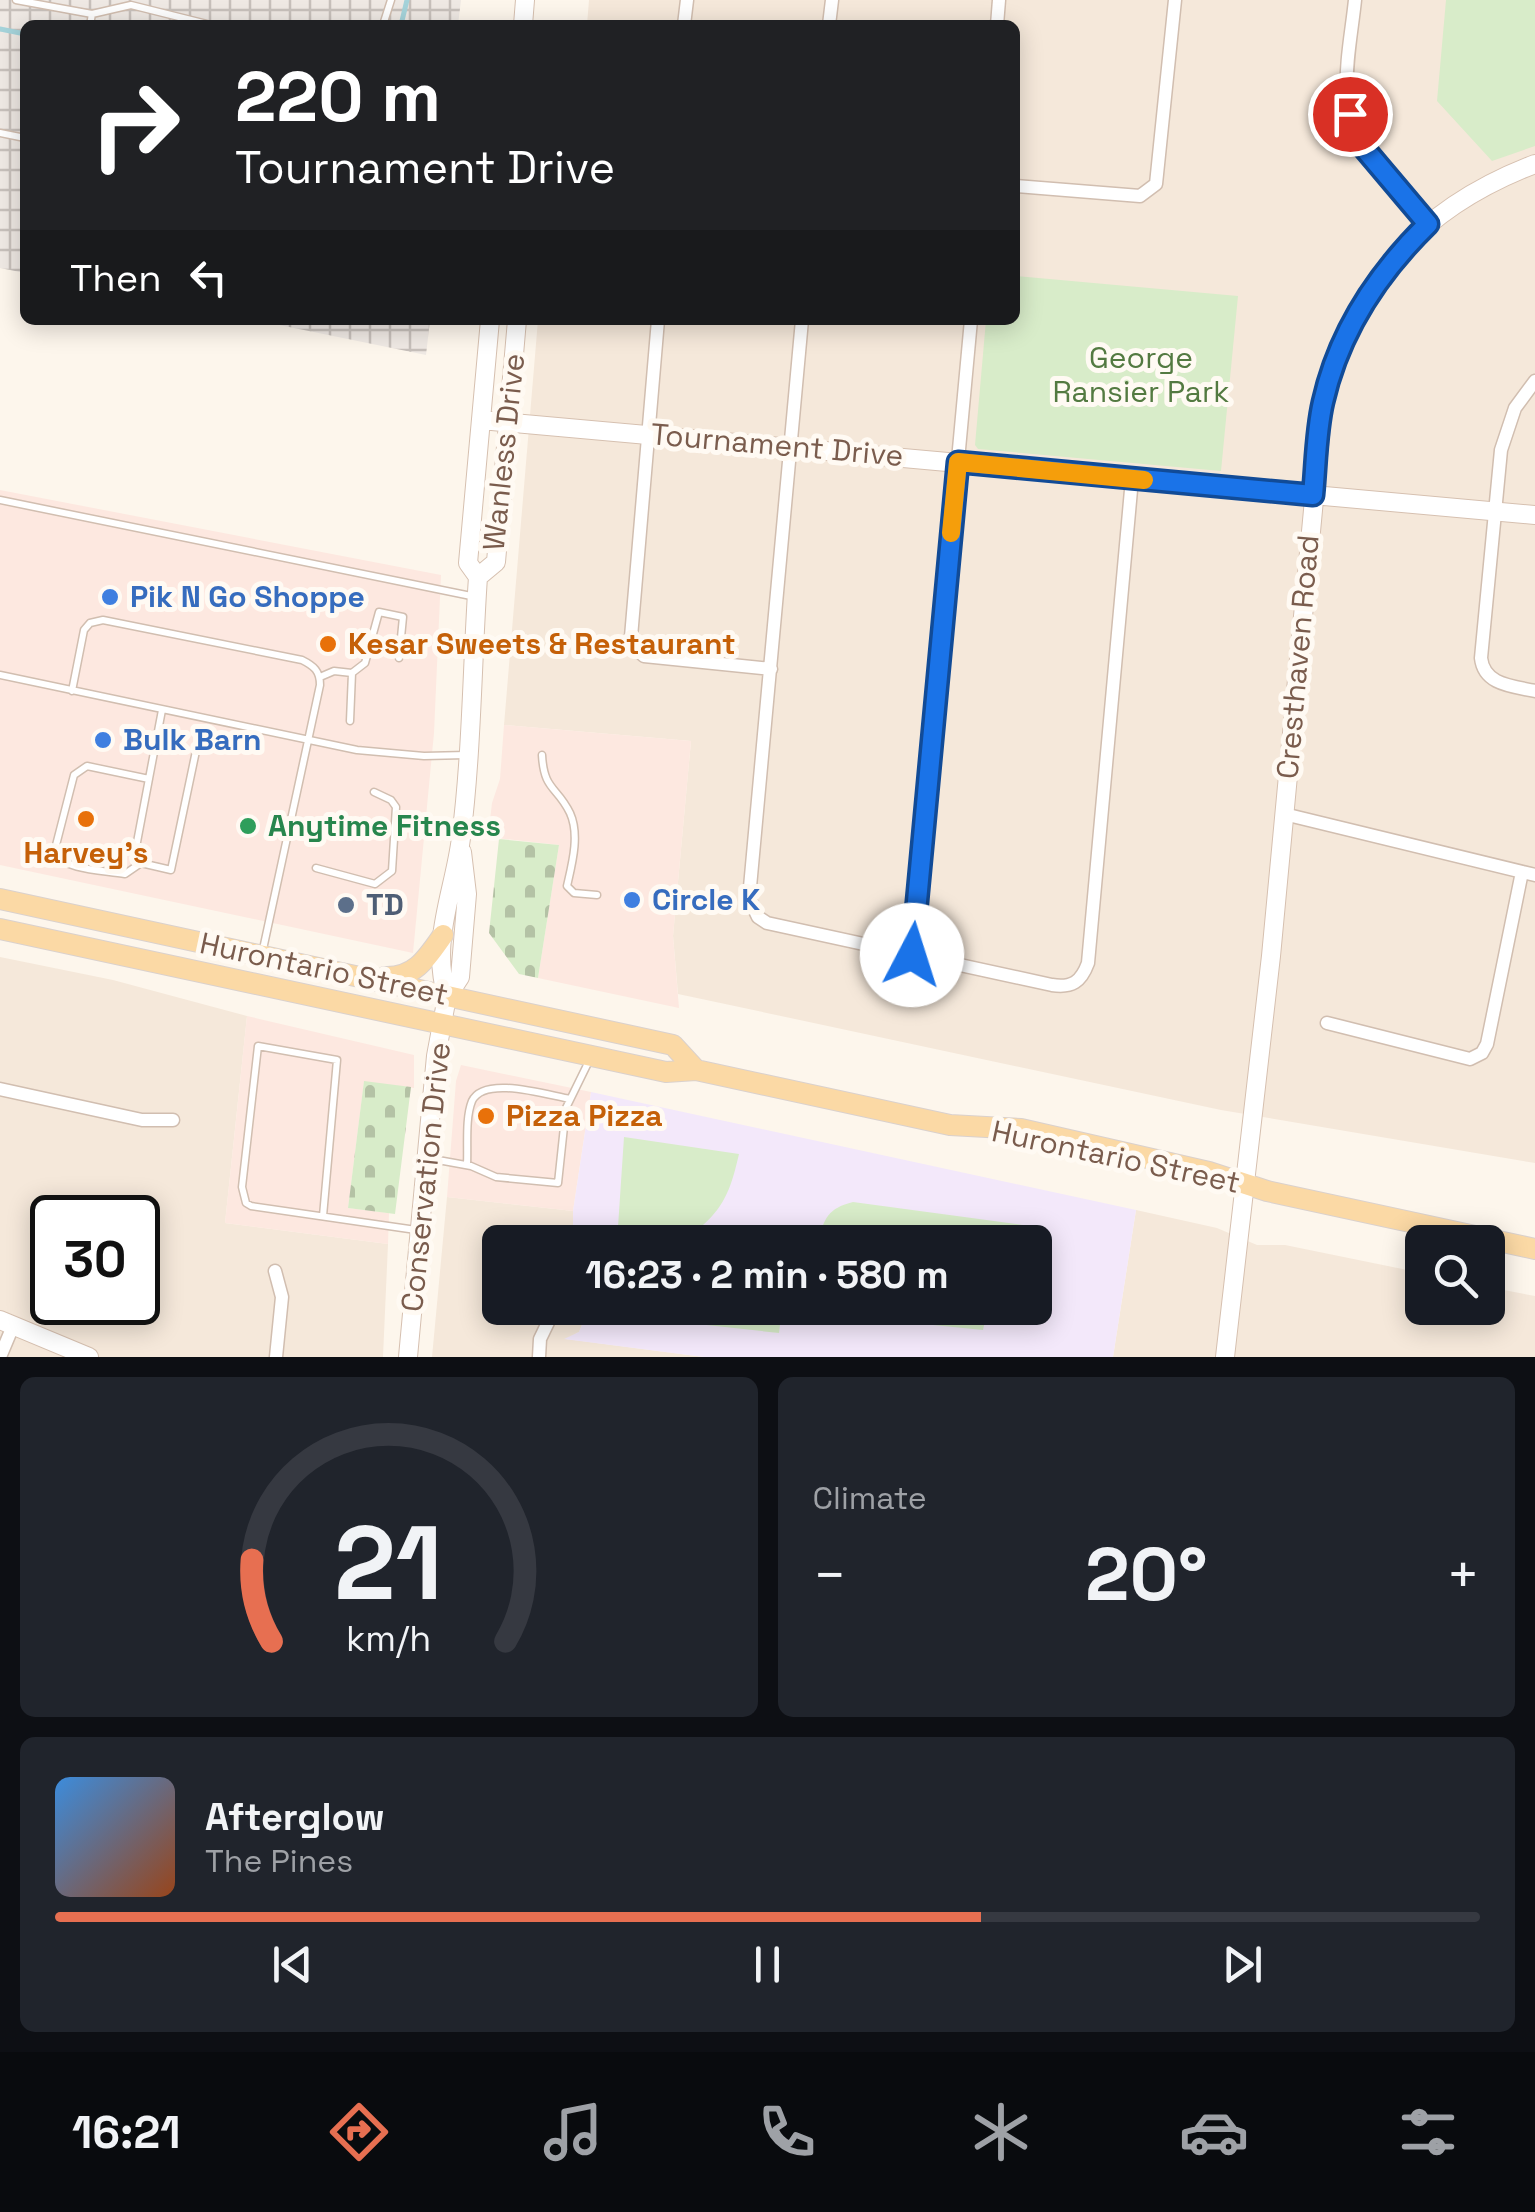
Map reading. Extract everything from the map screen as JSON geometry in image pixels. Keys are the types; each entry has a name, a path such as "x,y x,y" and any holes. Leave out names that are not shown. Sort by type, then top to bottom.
{"main road":[{"name":"Hurontario Street","path":"0,899 673,1045 696,1070"},
{"name":"Hurontario Street","path":"0,928 666,1072 696,1070 950,1125 1021,1130 1535,1249"},
{"path":"333,971 406,975 424,962 442,935"}],"street":[{"path":"1020,186 1140,196 1156,184 1175,0"},
{"path":"1355,0 1347,94 1350,114 1363,147 1428,224"},
{"name":"Cresthaven Road","path":"1225,1357 1284,814 1322,404 1338,352 1378,278 1428,224 1496,179 1535,164"},
{"name":"Wanless Drive","path":"447,997 441,976 442,935 447,893 460,842 468,755 478,577 468,563 490,325"},
{"name":"Wanless Drive","path":"478,577 496,562 518,325"},
{"path":"658,325 630,625 636,648 644,656 659,659 771,668"},
{"path":"802,325 750,898 758,917 774,925 1065,987 1076,984 1088,962 1132,479"},
{"path":"912,955 971,325"},
{"path":"1535,381 1523,394 1509,422 1501,450 1482,668 1494,681 1535,691"},
{"name":"Tournament Drive","path":"480,420 1535,515"},
{"path":"1284,814 1528,873 1482,1053 1470,1058 1327,1023"},
{"name":"Wanless Drive","path":"447,997 460,977 467,894 460,842"},
{"name":"Conservation Drive","path":"408,1357 418,1230 447,997"},
{"path":"0,1089 142,1120 173,1120"},
{"path":"275,1270 282,1297 276,1357"},
{"path":"0,1357 6,1323 89,1357"},
{"path":"538,1357 547,1325"}],"lane":[{"path":"16,0 92,14 131,5 191,20"},
{"path":"91,20 92,14"},
{"path":"0,500 477,597"},
{"path":"320,677 334,670 352,672 366,663 379,612 402,617 399,658"},
{"path":"72,691 84,630 90,622 102,620 302,660 314,666 320,677 309,741 262,956"},
{"path":"350,720 352,672"},
{"path":"0,676 309,741 382,753 468,755"},
{"path":"162,710 134,858 141,863 171,870 196,751"},
{"path":"542,755 546,783 570,814 575,844 567,886 574,893 597,896"},
{"path":"141,863 125,874 70,864 57,859 54,853 74,774 80,768 87,766 149,779"},
{"path":"316,868 375,884 392,871 396,807 374,792"},
{"path":"323,1216 337,1060 258,1046 242,1196 251,1206 418,1230"},
{"path":"426,1158 466,1165 496,1177 558,1183 566,1108 591,1056"},
{"path":"466,1165 471,1104 478,1094 493,1086 570,1099"}],"shaded area":[{"path":"0,0 461,0 459,20 20,20 20,272 0,268"},
{"path":"589,0 1535,0 1535,1163 1221,1110 678,994 673,936 691,741 504,725 538,325 1020,325 1020,20 587,20"},
{"path":"279,325 429,325 426,355"},
{"path":"0,490 441,575 434,733 413,953 0,865"},
{"path":"504,725 691,741 673,936 679,1008 538,978 559,845 488,837 500,779"},
{"path":"0,957 113,980 247,1016 225,1223 388,1244 383,1357 0,1357"},
{"path":"247,1016 414,1055 414,1088 364,1082 348,1208 389,1213 388,1244 225,1223"},
{"path":"461,1065 591,1092 573,1211 447,1197 456,1081"},
{"path":"591,1092 1136,1210 1113,1357 704,1357 564,1339 579,1332 582,1325 1052,1325 1052,1225 573,1225"},
{"path":"447,1197 573,1211 573,1225 482,1225 482,1325 582,1325 579,1332 566,1339 704,1357 432,1357"},
{"path":"1136,1210 1217,1228 1257,1245 1285,1245 1405,1270 1405,1325 1505,1325 1505,1290 1535,1296 1535,1357 1113,1357"}],"green space":[{"path":"1446,0 1535,0 1535,146 1492,161 1437,101"},
{"name":"George Ransier Park","path":"1020,276 1238,296 1221,471 978,449 975,445 986,325 1020,325"},
{"path":"499,839 559,845 538,978 519,974 489,933"},
{"path":"364,1081 411,1087 395,1214 348,1208"},
{"path":"624,1137 739,1154 727,1193 703,1225 618,1225"},
{"path":"853,1202 1023,1225 823,1225 838,1207"},
{"path":"706,1325 780,1325 779,1333"},
{"path":"933,1325 984,1325 983,1330"}],"waterway":[{"path":"402,20 407,0"},
{"path":"0,29 20,33"}],"slow traffic":[{"path":"951,533 958,462 1144,480"}],"place":[{"name":"Pik N Go Shoppe","path":"110,597"},
{"name":"Kesar Sweets & Restaurant","path":"328,644"},
{"name":"Bulk Barn","path":"103,740"},
{"name":"Harvey's","path":"86,819"},
{"name":"Anytime Fitness","path":"248,826"},
{"name":"Circle K","path":"632,900"},
{"name":"TD","path":"346,905"},
{"name":"Pizza Pizza","path":"486,1116"}],"route":[{"path":"912,955 958,462 1313,495 1322,404 1338,352 1378,278 1428,224 1379,170 1363,147 1350,114"}]}
